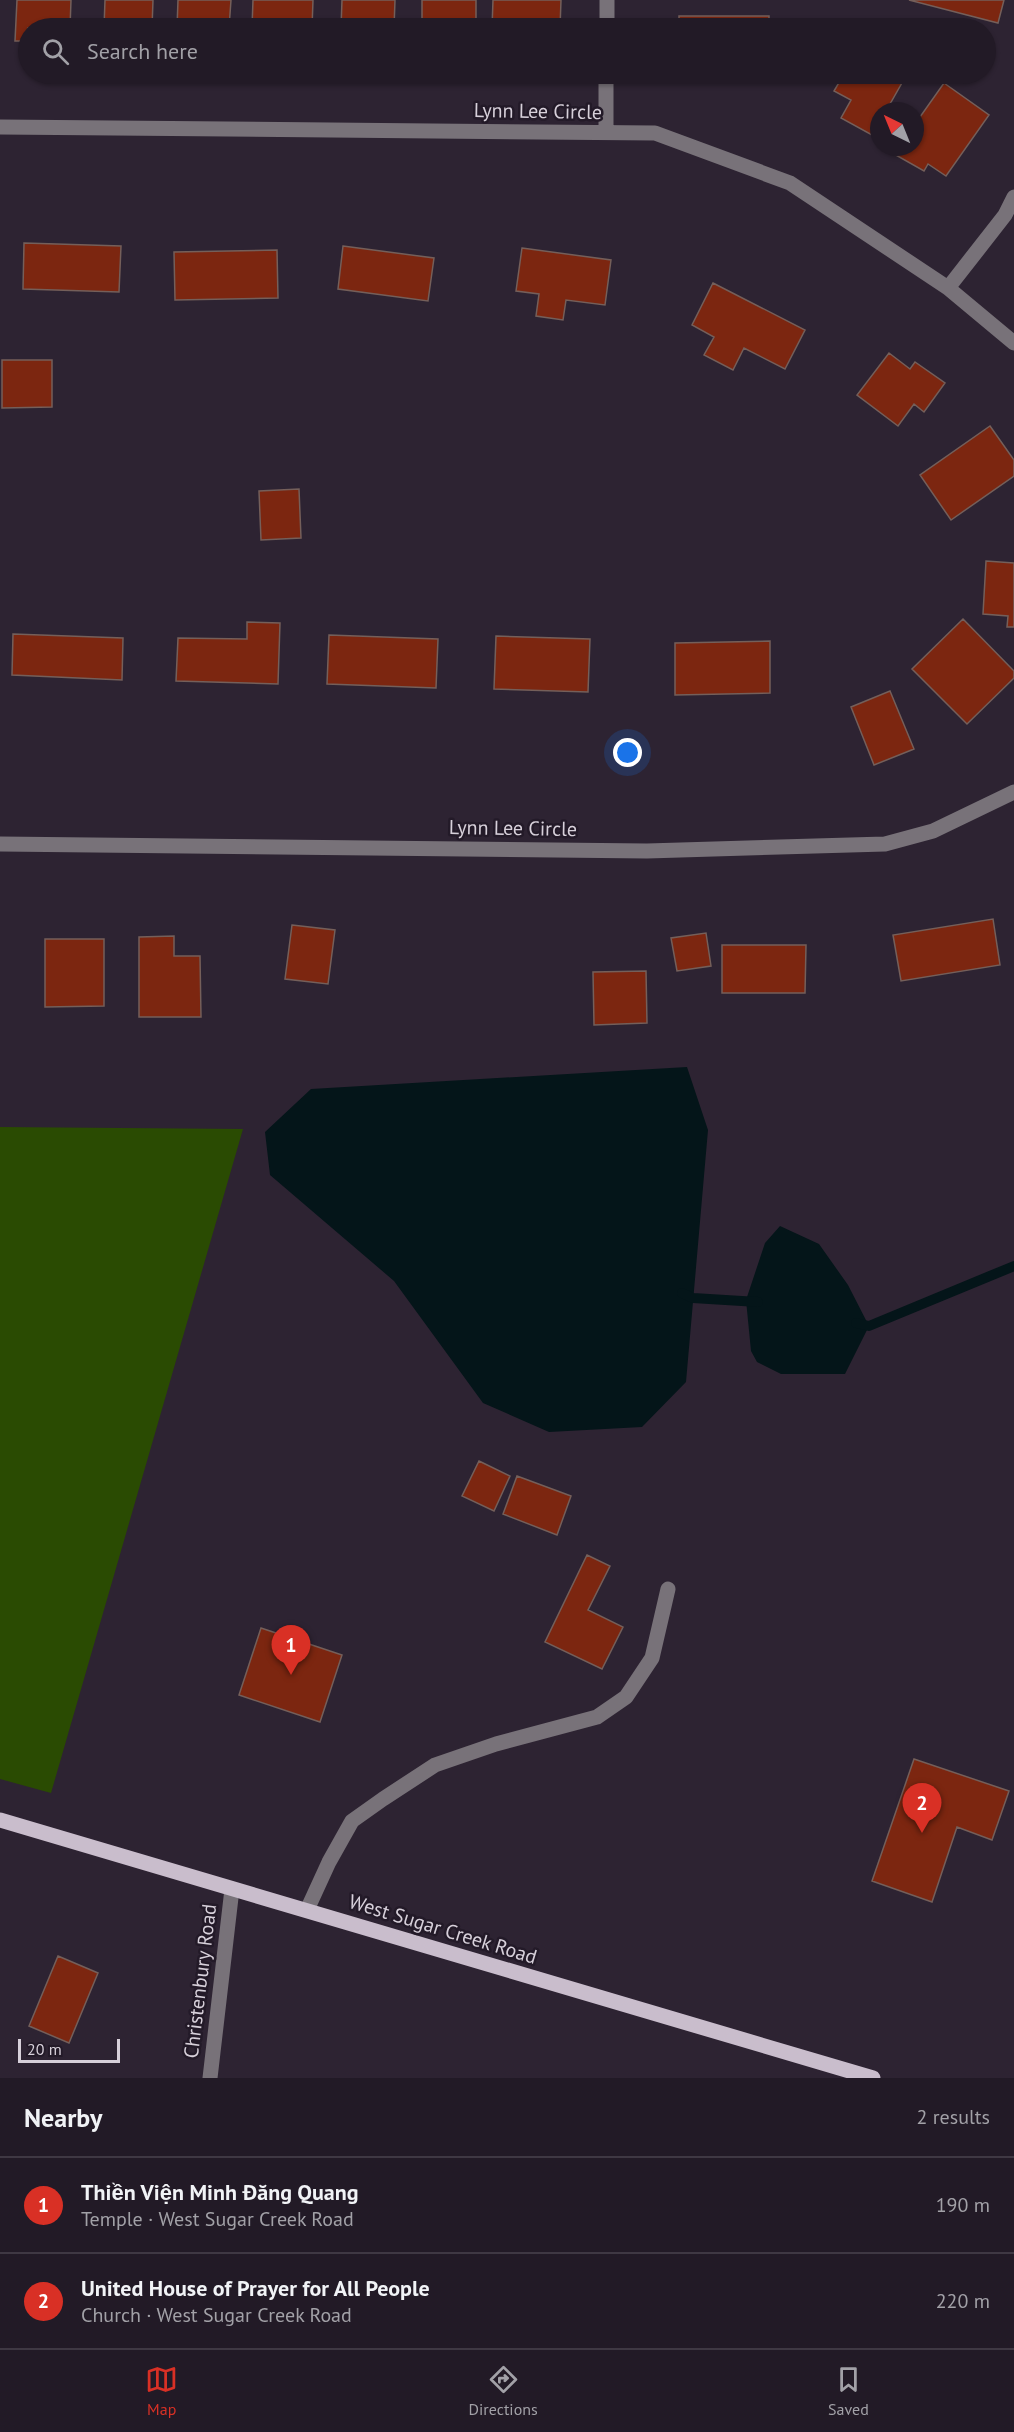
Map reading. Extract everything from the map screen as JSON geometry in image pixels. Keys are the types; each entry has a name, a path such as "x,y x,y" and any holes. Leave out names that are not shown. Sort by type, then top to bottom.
{"main road":[{"name":"West Sugar Creek Road","path":"0,1820 869,2077"}],"street":[{"path":"607,0 607,18"},
{"path":"606,84 606,132"},
{"name":"Lynn Lee Circle","path":"0,127 655,133 790,183 948,288 1014,343"},
{"path":"948,288 1005,215 1014,197"},
{"name":"Lynn Lee Circle","path":"0,844 647,851 885,844 933,831 1014,792"},
{"path":"307,1911 329,1862 352,1821 383,1799 435,1765 496,1744 597,1717 626,1697 652,1658 668,1589"},
{"name":"Christenbury Road","path":"210,2078 232,1889"}],"green space":[{"path":"0,1127 243,1129 51,1793 0,1779"}],"shaded area":[{"path":"687,1067 708,1130 686,1382 642,1427 549,1432 483,1403 394,1281 270,1175 265,1132 311,1089"},
{"path":"780,1226 819,1244 848,1285 869,1326 845,1374 781,1374 757,1362 751,1351 746,1300 765,1243"}],"building":[{"path":"17,0 71,0 70,18 18,18 18,41 15,41"},
{"path":"105,0 153,0 152,18 104,18"},
{"path":"178,0 231,0 230,18 177,18"},
{"path":"253,0 313,0 312,18 252,18"},
{"path":"342,0 395,0 394,18 341,18"},
{"path":"422,0 476,0 476,18 422,18"},
{"path":"493,0 561,0 560,18 492,18"},
{"path":"909,0 1004,0 998,23 996,18 979,18"},
{"path":"679,16 769,16 769,18 679,18"},
{"path":"838,84 901,84 891,102 870,102 870,134 841,118 851,100 834,91"},
{"path":"945,84 989,115 946,176 928,164 924,171 898,156 924,156 924,111"},
{"path":"24,243 121,246 119,292 23,289"},
{"path":"343,246 434,258 428,301 338,289"},
{"path":"522,248 611,260 605,305 566,300 563,320 536,316 539,294 516,291"},
{"path":"277,250 278,298 175,300 174,252"},
{"path":"713,283 805,330 785,369 744,348 733,370 704,355 714,337 692,325"},
{"path":"889,353 910,369 915,362 945,383 924,412 914,404 898,426 857,395"},
{"path":"2,360 52,360 52,407 2,408"},
{"path":"990,426 1014,460 1014,476 951,520 920,475"},
{"path":"299,489 301,538 261,540 259,491"},
{"path":"986,561 1014,563 1014,627 1007,627 1008,616 983,614"},
{"path":"963,619 1014,671 1014,678 967,724 912,669"},
{"path":"247,622 280,623 278,684 176,681 178,638 247,639"},
{"path":"13,634 123,638 122,680 12,675"},
{"path":"329,635 438,639 436,688 327,684"},
{"path":"496,636 590,639 588,692 494,689"},
{"path":"770,641 770,693 675,695 675,643"},
{"path":"890,691 914,749 874,765 851,707"},
{"path":"993,919 1000,965 901,981 893,935"},
{"path":"292,925 335,930 328,984 285,979"},
{"path":"706,933 711,966 677,971 671,938"},
{"path":"174,936 174,956 200,956 201,1017 139,1017 139,937"},
{"path":"45,939 104,939 104,1006 45,1007"},
{"path":"722,945 806,945 805,993 722,993"},
{"path":"646,971 647,1023 594,1025 593,972"},
{"path":"479,1461 510,1476 494,1511 462,1496"},
{"path":"517,1476 571,1496 557,1535 503,1514"},
{"path":"587,1555 610,1566 588,1610 623,1627 602,1669 545,1642"},
{"path":"261,1628 342,1655 320,1722 239,1695"},
{"path":"914,1759 1009,1791 992,1840 957,1827 932,1902 872,1881"},
{"path":"58,1956 98,1973 69,2043 29,2026"}],"waterway":[{"path":"856,1323 869,1326 1014,1266"},
{"path":"682,1293 693,1298 758,1302"}],"place":[{"name":"Thiền Viện Minh Đăng Quang","path":"291,1675"},
{"name":"United House of Prayer for All People","path":"922,1833"}]}
